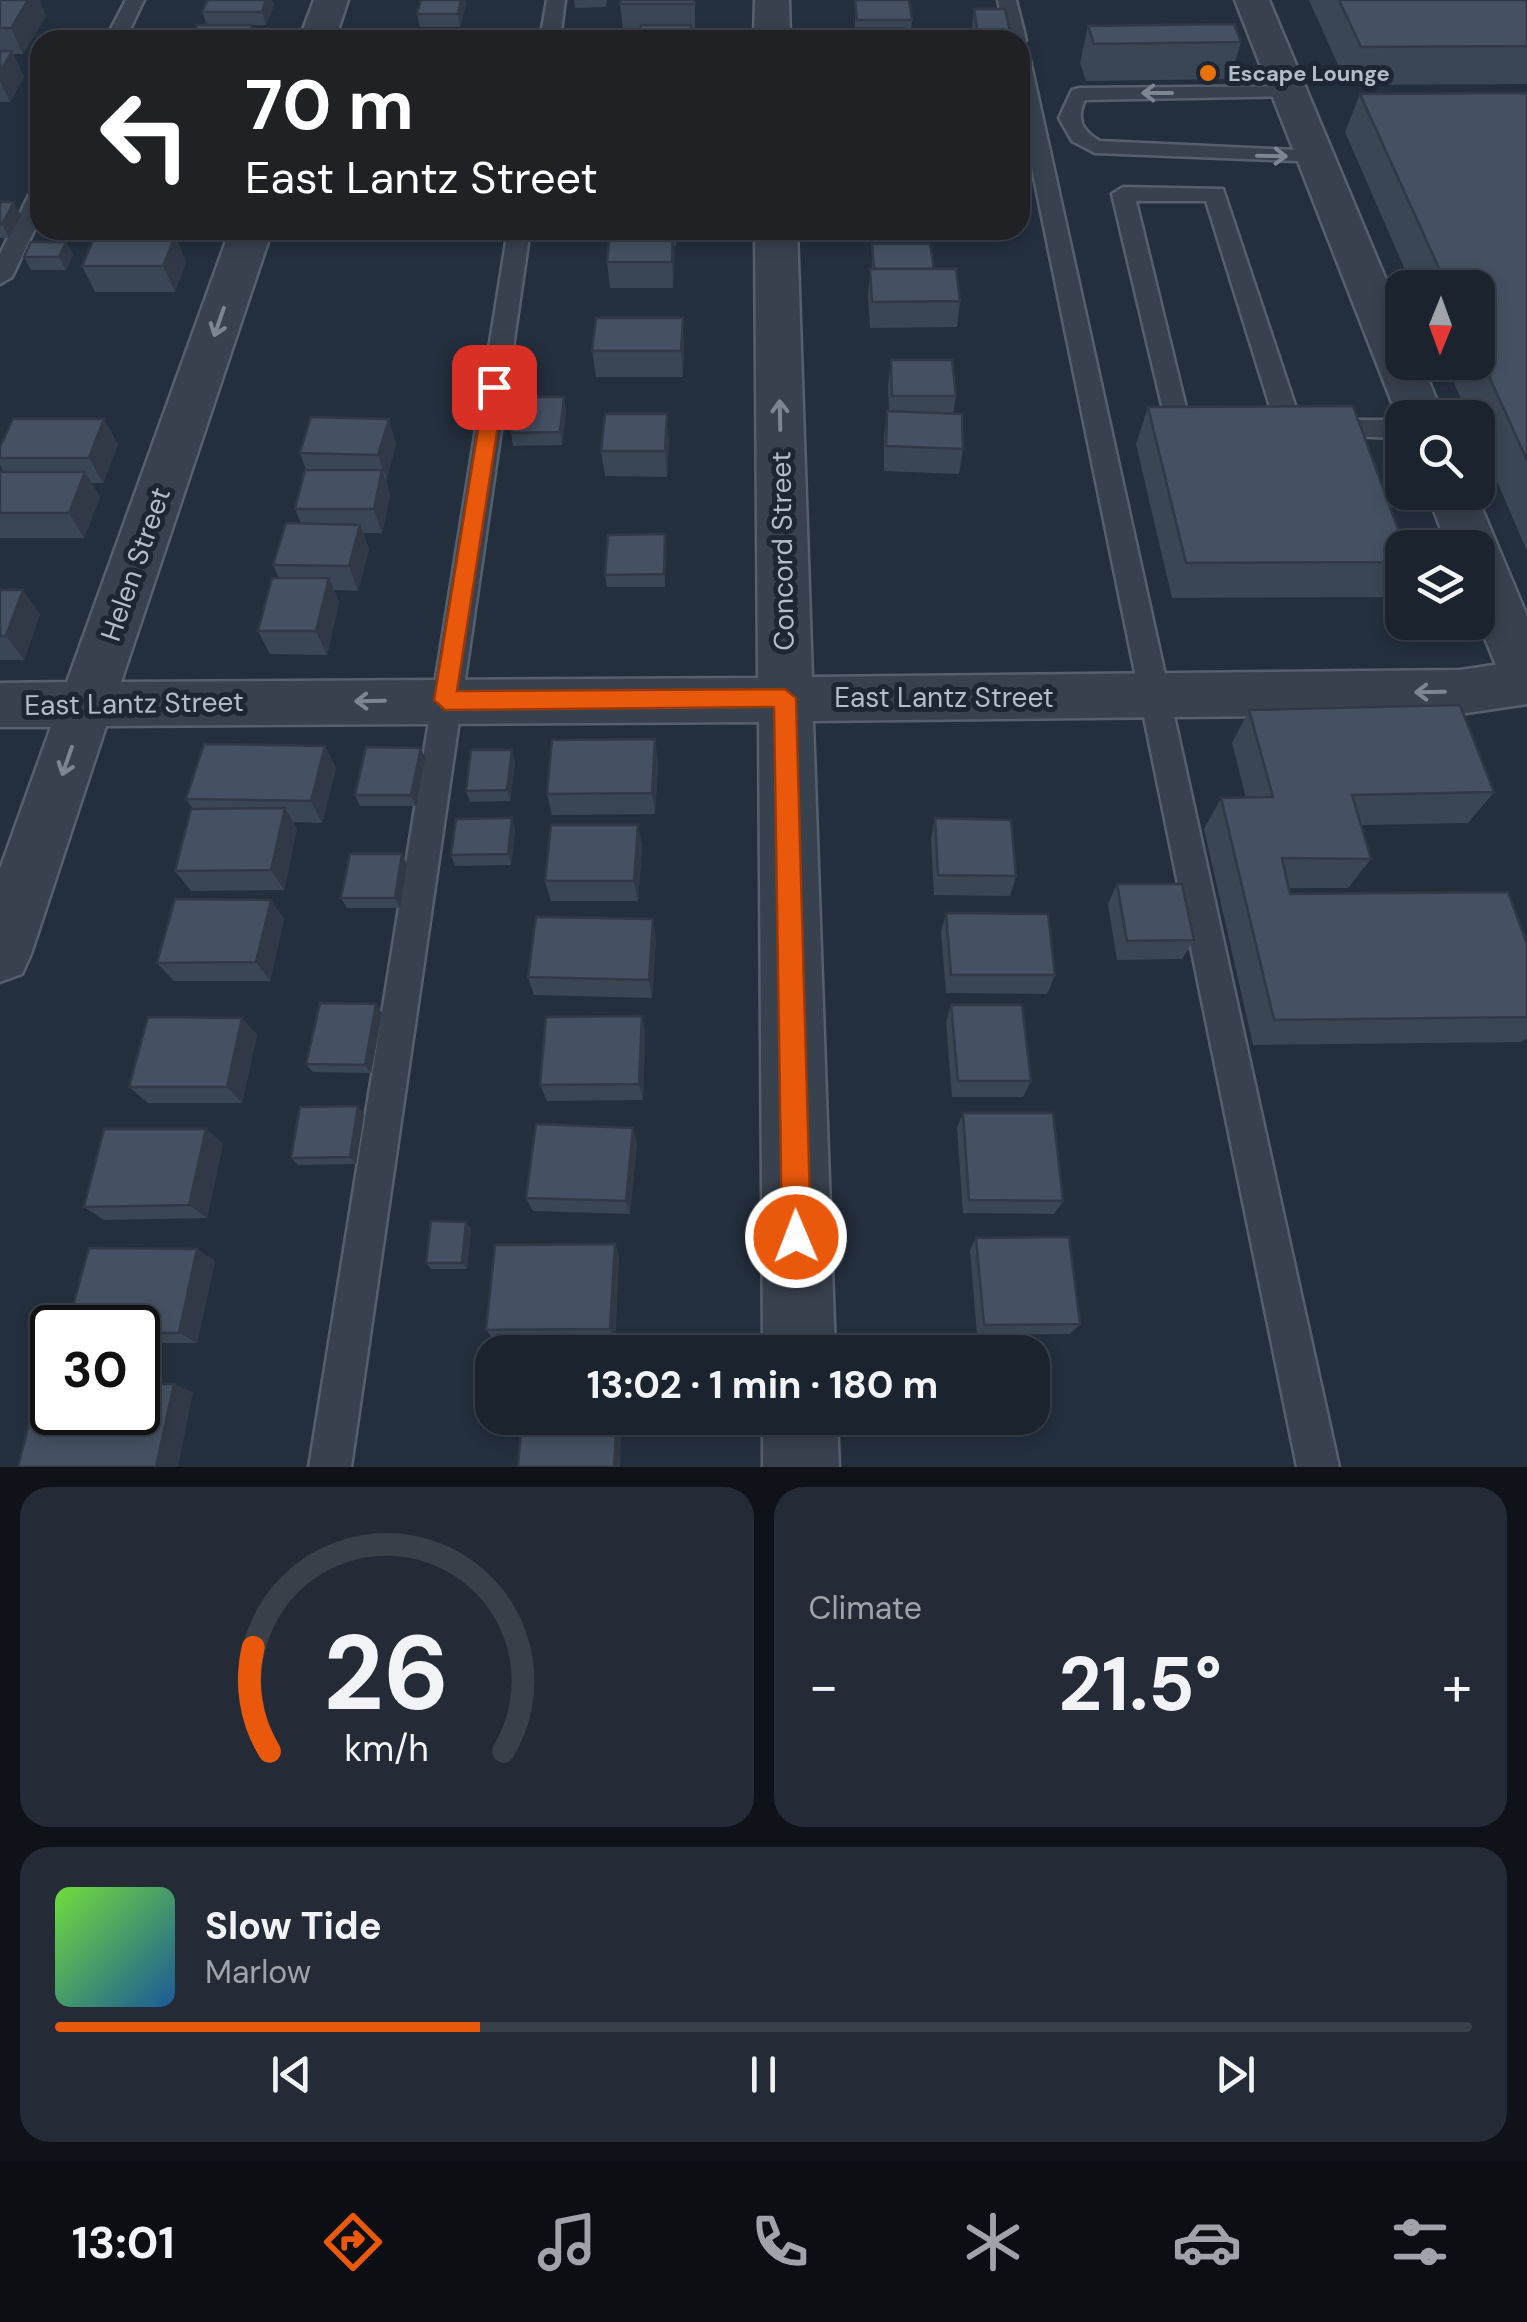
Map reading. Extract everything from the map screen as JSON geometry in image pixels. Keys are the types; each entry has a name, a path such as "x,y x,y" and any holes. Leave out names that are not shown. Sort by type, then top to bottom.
{"street":[{"path":"320,30 331,0"},
{"path":"772,0 772,30"},
{"path":"1252,0 1414,400"},
{"name":"Helen Street","path":"0,954 248,240"},
{"name":"Concord Street","path":"776,240 799,1335"},
{"path":"1495,601 1527,681"},
{"name":"East Lantz Street","path":"0,704 1154,697 1460,692 1527,681"},
{"path":"800,1435 801,1467"}],"lane":[{"path":"120,30 135,0"},
{"path":"552,30 556,0"},
{"path":"1007,0 1014,30"},
{"path":"1290,92 1080,94 1071,104 1069,124 1076,138 1095,147 1316,157"},
{"path":"1030,108 1318,1467"},
{"path":"1215,429 1178,429 1124,194 1214,194 1281,429 1385,429"},
{"path":"0,277 30,215"},
{"path":"330,1467 518,240"}],"building":[{"path":"0,0 28,0 11,28 0,28"},
{"path":"208,0 266,0 262,12 202,12"},
{"path":"421,0 461,0 458,14 417,14"},
{"path":"621,0 694,0 694,4 620,4"},
{"path":"855,0 909,0 912,20 857,20"},
{"path":"1339,0 1527,0 1527,46 1361,47"},
{"path":"974,9 1005,9 1010,30 977,30"},
{"path":"1234,24 1241,42 1094,44 1088,26"},
{"path":"197,25 252,25 250,30 195,30"},
{"path":"641,25 691,25 691,30 641,30"},
{"path":"855,28 904,30 855,30"},
{"path":"0,51 12,51 0,72"},
{"path":"1527,93 1527,460 1491,380 1495,380 1495,270 1440,270 1360,94"},
{"path":"0,202 14,202 2,224 0,224"},
{"path":"93,240 173,240 163,266 82,266"},
{"path":"609,240 673,240 672,262 607,262"},
{"path":"31,242 66,242 59,257 24,257"},
{"path":"872,244 930,244 934,269 874,269"},
{"path":"870,269 956,269 960,301 872,302"},
{"path":"596,318 683,318 681,351 592,351"},
{"path":"891,360 952,360 956,396 892,396"},
{"path":"516,397 564,397 560,432 511,433"},
{"path":"1353,406 1385,493 1385,510 1391,510 1398,530 1385,530 1385,562 1186,563 1148,407"},
{"path":"887,411 962,414 963,449 886,446"},
{"path":"605,414 667,414 665,451 601,451"},
{"path":"311,417 389,419 378,455 300,453"},
{"path":"13,419 104,419 89,458 0,458 0,447"},
{"path":"305,470 382,470 374,509 295,509"},
{"path":"0,472 85,472 69,513 0,513"},
{"path":"286,523 360,525 349,566 273,565"},
{"path":"665,534 664,574 605,575 608,535"},
{"path":"272,578 329,578 316,631 258,631"},
{"path":"0,590 23,590 6,636 0,636"},
{"path":"1460,705 1494,792 1352,795 1371,859 1282,858 1290,894 1508,892 1527,944 1527,1017 1274,1020 1221,798 1273,797 1249,710"},
{"path":"655,739 652,793 547,794 552,740"},
{"path":"204,744 325,746 311,801 186,799"},
{"path":"366,747 421,748 411,795 355,795"},
{"path":"471,750 512,750 507,790 466,791"},
{"path":"285,808 271,870 175,871 191,809"},
{"path":"512,818 508,854 451,855 456,819"},
{"path":"935,818 1011,820 1016,876 938,875"},
{"path":"551,825 638,825 634,881 545,881"},
{"path":"350,854 402,854 395,898 341,898"},
{"path":"1117,884 1182,884 1194,940 1127,941"},
{"path":"175,899 271,900 256,962 157,963"},
{"path":"946,913 1048,914 1055,975 951,975"},
{"path":"536,917 653,919 649,980 528,977"},
{"path":"320,1003 376,1004 365,1065 306,1064"},
{"path":"951,1005 1022,1005 1031,1081 958,1081"},
{"path":"642,1016 639,1084 540,1085 546,1017"},
{"path":"148,1017 242,1018 227,1087 129,1087"},
{"path":"358,1106 350,1157 291,1158 300,1107"},
{"path":"963,1113 1053,1113 1063,1201 969,1200"},
{"path":"536,1124 633,1128 626,1201 526,1198"},
{"path":"104,1129 206,1129 189,1205 84,1207"},
{"path":"431,1221 466,1222 462,1263 426,1263"},
{"path":"1069,1237 1080,1324 984,1325 976,1238"},
{"path":"615,1244 610,1329 486,1330 495,1245"},
{"path":"89,1248 197,1249 179,1333 160,1333 160,1305 73,1305"},
{"path":"160,1384 174,1384 156,1467 18,1467 30,1420 30,1435 160,1435"},
{"path":"521,1435 616,1435 614,1467 518,1467"}],"place":[{"name":"Escape Lounge","path":"1208,73"}],"route":[{"path":"494,387 445,700 785,698 796,1237"}]}
